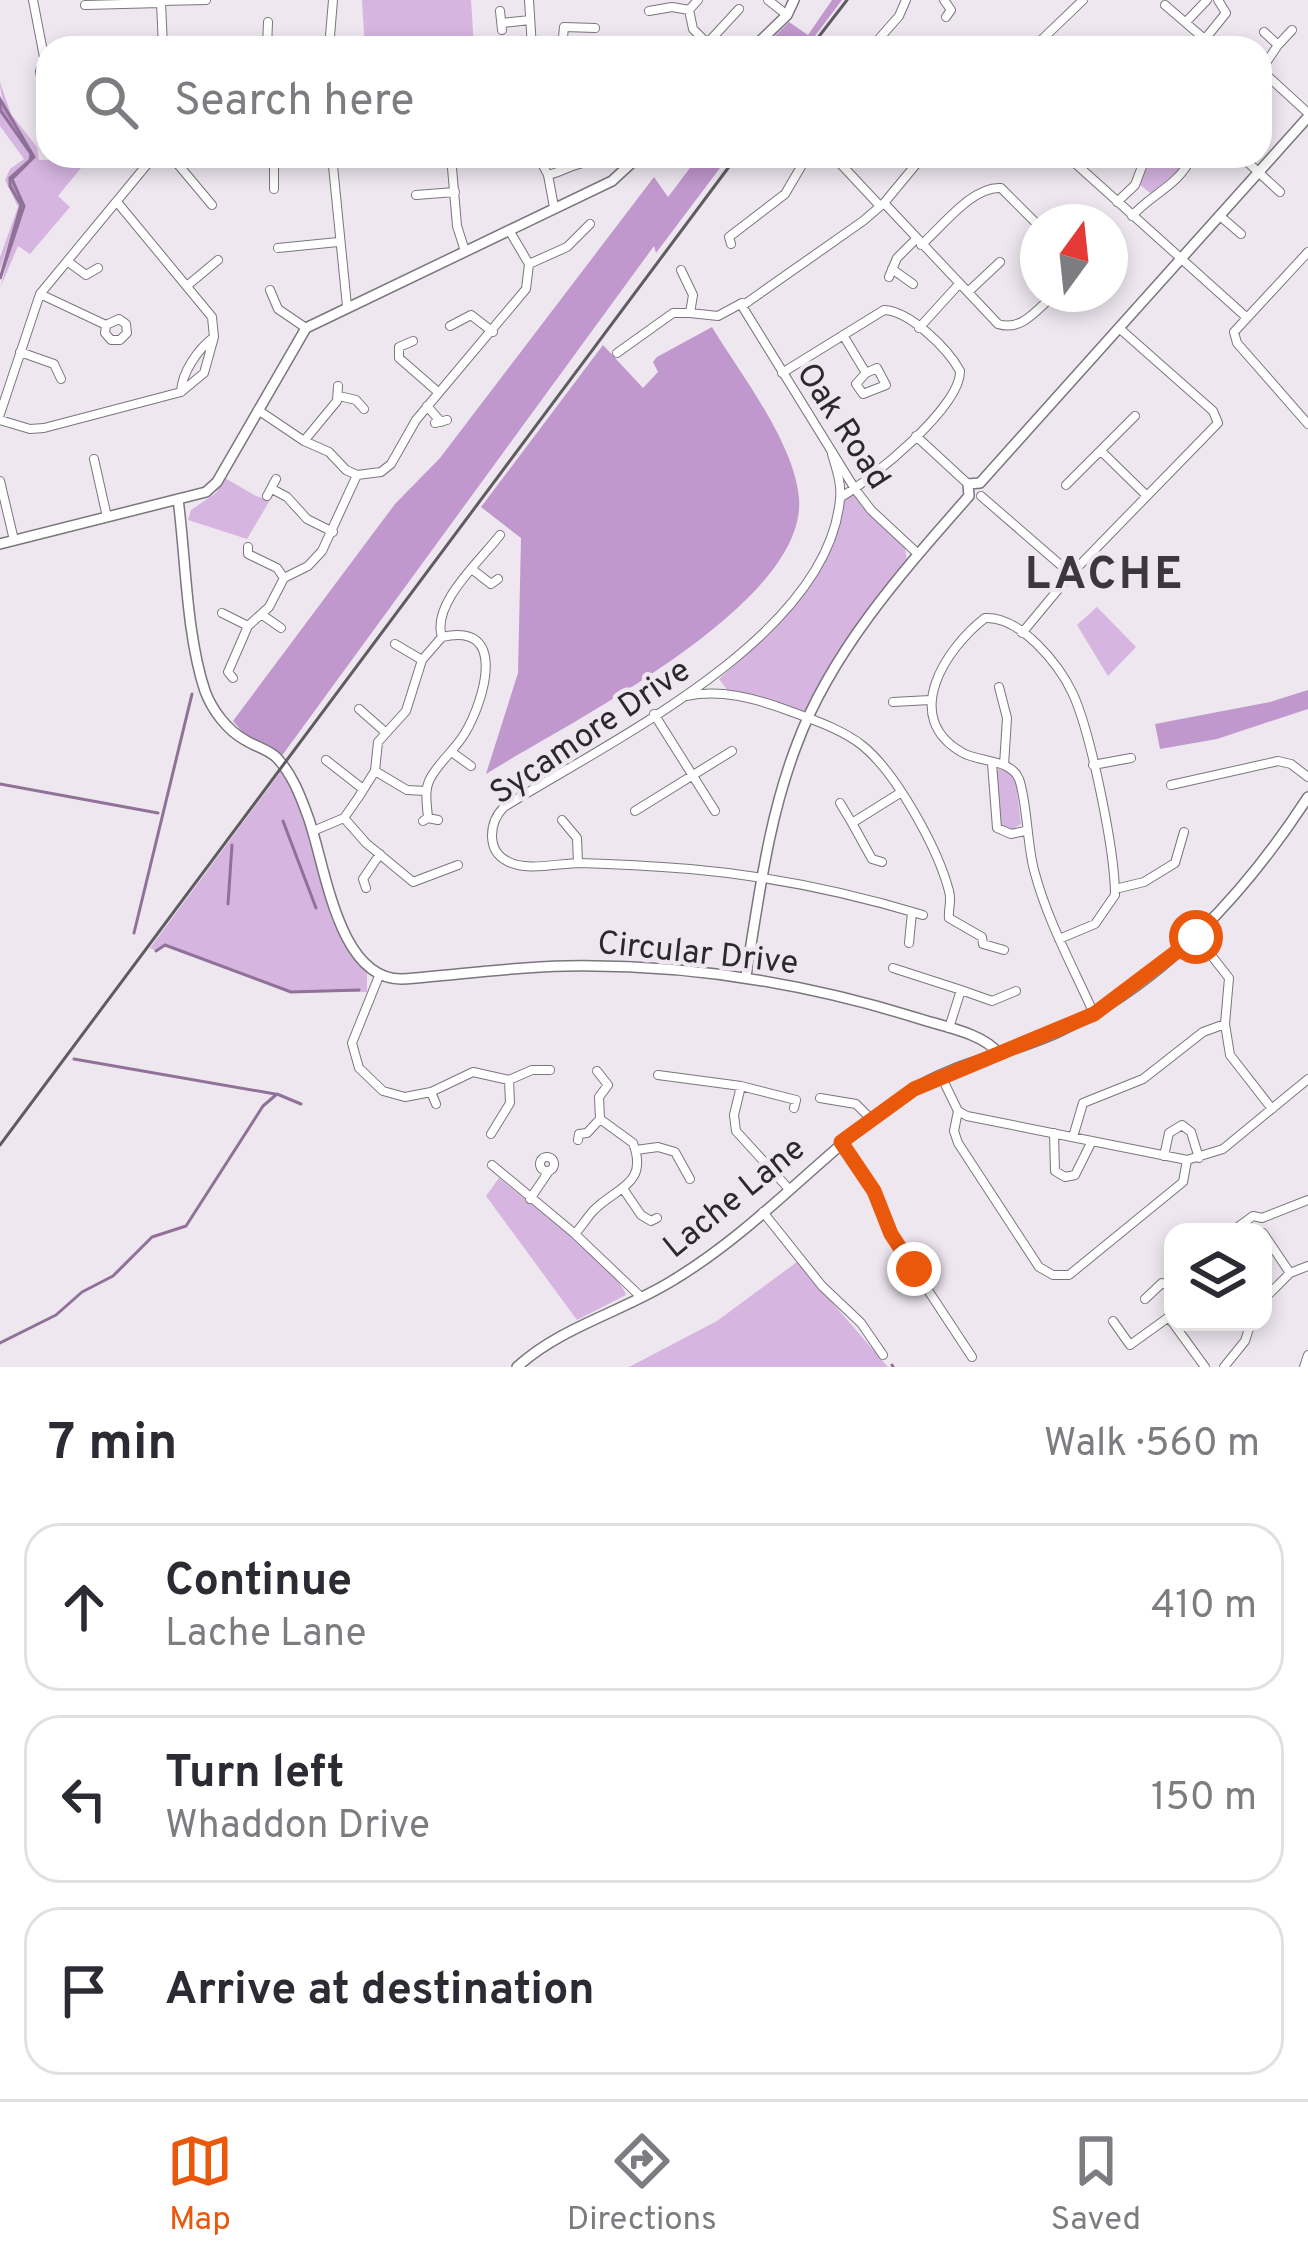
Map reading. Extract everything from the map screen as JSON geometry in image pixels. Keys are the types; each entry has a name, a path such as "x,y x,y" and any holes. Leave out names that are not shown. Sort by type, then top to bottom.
{"street":[{"path":"33,0 41,36"},
{"path":"85,4 206,0"},
{"path":"330,36 333,0"},
{"path":"529,0 531,36"},
{"path":"689,10 698,0"},
{"path":"768,0 787,15"},
{"path":"765,36 787,15 794,0"},
{"path":"882,36 906,0"},
{"path":"944,0 952,11"},
{"path":"1046,36 1083,0"},
{"path":"1186,22 1207,0"},
{"path":"1207,36 1226,13 1218,0"},
{"path":"161,2 162,36"},
{"path":"1165,4 1202,36"},
{"path":"715,36 739,9"},
{"path":"657,21 652,10 689,10"},
{"path":"689,10 698,36"},
{"path":"500,11 502,26 530,20"},
{"path":"267,36 268,22"},
{"path":"563,36 564,28 589,31"},
{"path":"1272,53 1292,30"},
{"path":"1264,32 1268,36"},
{"path":"1272,39 1278,45"},
{"path":"1272,81 1308,115 1272,156"},
{"path":"117,202 209,311 214,337 204,373 182,392 44,428 30,429 0,417 40,293 144,168"},
{"path":"181,168 212,205"},
{"path":"274,168 274,189"},
{"path":"333,168 347,306"},
{"path":"453,168 457,226 465,251"},
{"path":"544,168 554,207"},
{"path":"548,175 565,168"},
{"path":"0,544 212,487 306,328 612,181 626,168"},
{"path":"727,237 767,200 785,194 800,168"},
{"path":"846,168 998,324 1021,325 1035,312"},
{"path":"617,353 641,327 674,313 718,316 743,308 882,205 913,168"},
{"path":"1080,168 1245,316"},
{"path":"1117,202 1135,184 1141,168"},
{"path":"1132,216 1147,198 1178,181 1185,168"},
{"path":"1254,168 1280,192"},
{"path":"746,976 777,802 808,718 846,652 917,554 1262,168"},
{"path":"913,284 890,273 919,242 981,191 1001,188 1020,207"},
{"path":"416,195 455,192"},
{"path":"1220,216 1241,234"},
{"path":"258,410 328,452 346,470 357,475 381,472 438,392 526,289 530,264 509,230"},
{"path":"530,264 567,247 589,230"},
{"path":"278,248 338,242"},
{"path":"1308,252 1234,332 1237,343 1308,424"},
{"path":"188,285 218,260"},
{"path":"67,261 86,275 98,268"},
{"path":"968,292 1000,262"},
{"path":"681,276 693,296 690,313"},
{"path":"919,328 958,284"},
{"path":"270,290 278,309 306,328"},
{"path":"40,293 106,325"},
{"name":"Oak Road","path":"743,308 855,489 917,554"},
{"path":"782,373 884,310 895,310 956,362 961,380 957,390 881,472 841,497 832,454"},
{"path":"450,326 472,311 493,332"},
{"path":"1022,633 1071,574 1219,420 1119,328"},
{"path":"843,335 866,373"},
{"path":"182,392 182,380 201,347 214,337"},
{"path":"410,338 393,352 438,392"},
{"path":"20,352 54,364 61,379"},
{"path":"304,441 339,391 364,409"},
{"path":"428,406 441,422"},
{"path":"1066,485 1135,416"},
{"path":"916,436 1071,574"},
{"path":"1101,451 1148,496"},
{"path":"98,464 107,517"},
{"path":"227,674 248,626 284,578 315,560 333,532 357,475"},
{"path":"0,481 14,540"},
{"path":"272,488 307,519 333,532"},
{"name":"Sycamore Drive","path":"841,497 833,531 811,578 765,632 715,675 496,815 491,835 504,860 522,865 578,863 761,878 808,884 923,915"},
{"path":"178,499 204,688 226,725 280,762 297,788 340,926 380,976 352,1043 359,1068 383,1091 405,1097 431,1092 473,1072 508,1080 550,1069"},
{"path":"442,637 438,626 442,609 489,541 500,535"},
{"path":"246,552 277,568 284,578"},
{"path":"473,570 493,585"},
{"path":"222,613 248,626"},
{"path":"261,614 279,622"},
{"path":"1059,939 1101,918 1115,889 1093,765 1082,716 1067,683 1022,633 995,617 979,622 938,670 930,700 940,731 960,752 1016,773 1035,874 1059,939 1094,1014"},
{"path":"313,831 344,818 375,771 378,742 406,711 422,660 442,637 463,634 482,645 488,666 473,718 453,753 431,776 426,791 429,819"},
{"path":"395,658 398,645 422,660"},
{"path":"715,675 722,692"},
{"path":"1000,687 1007,734 1004,765"},
{"path":"682,696 722,692 808,718 862,746 881,764 926,838 949,891 949,918 983,932 983,944 1004,950"},
{"path":"893,702 930,700"},
{"path":"365,710 385,731"},
{"path":"655,714 715,811"},
{"path":"635,811 732,752"},
{"path":"453,753 471,766"},
{"path":"1093,765 1131,758"},
{"path":"1171,784 1278,760 1308,777"},
{"path":"992,763 997,828 1010,834 1025,831"},
{"path":"328,766 363,789"},
{"path":"375,771 384,772 407,790 426,791"},
{"path":"852,823 899,793"},
{"name":"Lache Lane","path":"517,1367 554,1341 675,1280 763,1212 841,1142 914,1089 1094,1014 1196,937 1267,860 1308,797"},
{"path":"840,803 878,863"},
{"path":"344,818 413,882 454,871"},
{"path":"562,820 577,838 578,863"},
{"path":"1115,889 1144,882 1175,863 1184,832"},
{"path":"361,881 380,854"},
{"path":"909,943 912,912"},
{"path":"1196,937 1229,978 1225,1024 1230,1054 1272,1109"},
{"name":"Circular Drive","path":"380,976 402,979 562,966 635,966 746,976 857,999 949,1028 991,1045 999,1054"},
{"path":"893,968 992,1001 1007,1000 1016,991"},
{"path":"949,1028 962,991"},
{"path":"1072,1137 1083,1103 1143,1079 1203,1032 1225,1024"},
{"path":"578,1134 587,1133 600,1119 598,1097 610,1083 597,1070"},
{"path":"666,1088 663,1076 741,1086 796,1100 794,1108"},
{"path":"941,1076 958,1111 967,1116 1187,1160 1223,1149 1308,1079"},
{"path":"497,1130 510,1103 508,1080"},
{"path":"741,1086 734,1115 736,1131 788,1188"},
{"path":"431,1092 436,1103"},
{"path":"823,1102 856,1104 872,1119"},
{"path":"958,1111 954,1132 958,1143 1039,1267 1053,1275 1069,1275 1183,1182 1187,1160"},
{"path":"575,1234 594,1210 624,1190 636,1169 636,1150 627,1136 600,1119"},
{"path":"1165,1156 1169,1133 1182,1125 1191,1132 1199,1159"},
{"path":"1054,1133 1055,1171 1065,1177 1080,1169 1092,1141"},
{"path":"841,1142 874,1191 891,1234 972,1357"},
{"path":"636,1150 658,1147 675,1152 691,1182"},
{"path":"492,1165 640,1296"},
{"path":"530,1198 549,1171"},
{"path":"624,1190 641,1215 652,1222"},
{"path":"1243,1223 1308,1200"},
{"path":"763,1212 822,1286 861,1323 883,1355"},
{"path":"1262,1218 1262,1223"},
{"path":"1272,1246 1290,1273"},
{"path":"1272,1291 1290,1273 1308,1267"},
{"path":"1145,1299 1164,1283"},
{"path":"1113,1321 1130,1345 1164,1322"},
{"path":"1180,1331 1202,1364 1190,1367"},
{"path":"1224,1367 1248,1331"},
{"path":"1304,1367 1308,1354"}],"shaded area":[{"path":"362,0 471,0 473,36 364,36"},
{"path":"832,0 842,0 815,36 775,36 789,22 808,35"},
{"path":"0,82 11,114 36,146 36,168 81,168 58,196 70,207 30,254 18,246 0,288 24,206 12,179 34,157 8,112"},
{"path":"0,99 34,157 12,179 24,206 0,279 21,205 10,178 31,154 0,110"},
{"path":"0,110 31,154 10,178 21,205 0,269 18,207 5,180 10,169 24,159 0,126"},
{"path":"690,168 720,168 656,253 654,246 281,757 243,733 233,721 395,504 440,458 654,177 668,197"},
{"path":"1146,168 1179,168 1165,186 1150,193 1139,184"},
{"path":"712,327 787,454 799,498 791,539 765,579 725,619 676,657 486,774 518,673 521,538 481,507 603,345 643,388 658,372 653,362 657,357"},
{"path":"225,478 270,500 247,539 188,520 191,510 216,493"},
{"path":"850,494 905,548 907,561 809,708 801,712 728,691 719,679 766,637 815,577 835,533 841,504"},
{"path":"1097,607 1136,647 1108,676 1077,625"},
{"path":"1308,690 1308,709 1217,739 1160,749 1155,724"},
{"path":"282,770 308,827 332,920 367,973 367,992 291,992 165,946 156,951 150,948"},
{"path":"994,772 1011,773 1016,782 1021,824 1009,832 999,828"},
{"path":"499,1178 590,1253 626,1295 577,1320 486,1196"},
{"path":"797,1262 888,1367 629,1367 717,1321"}],"waterway":[{"path":"134,933 192,694"},
{"path":"0,784 158,813"},
{"path":"283,821 316,908"},
{"path":"228,904 232,845"},
{"path":"156,951 165,945 291,992 359,990"},
{"path":"74,1059 275,1094"},
{"path":"0,1343 56,1315 82,1292 113,1276 152,1237 186,1226 263,1106 277,1094 301,1104"}],"railway":[{"path":"819,36 847,0"},
{"path":"0,1145 728,168"}],"district":[{"name":"LACHE","path":"1105,572"}],"route":[{"path":"914,1269 891,1234 874,1191 841,1142 914,1089 1094,1014 1196,937"}]}
